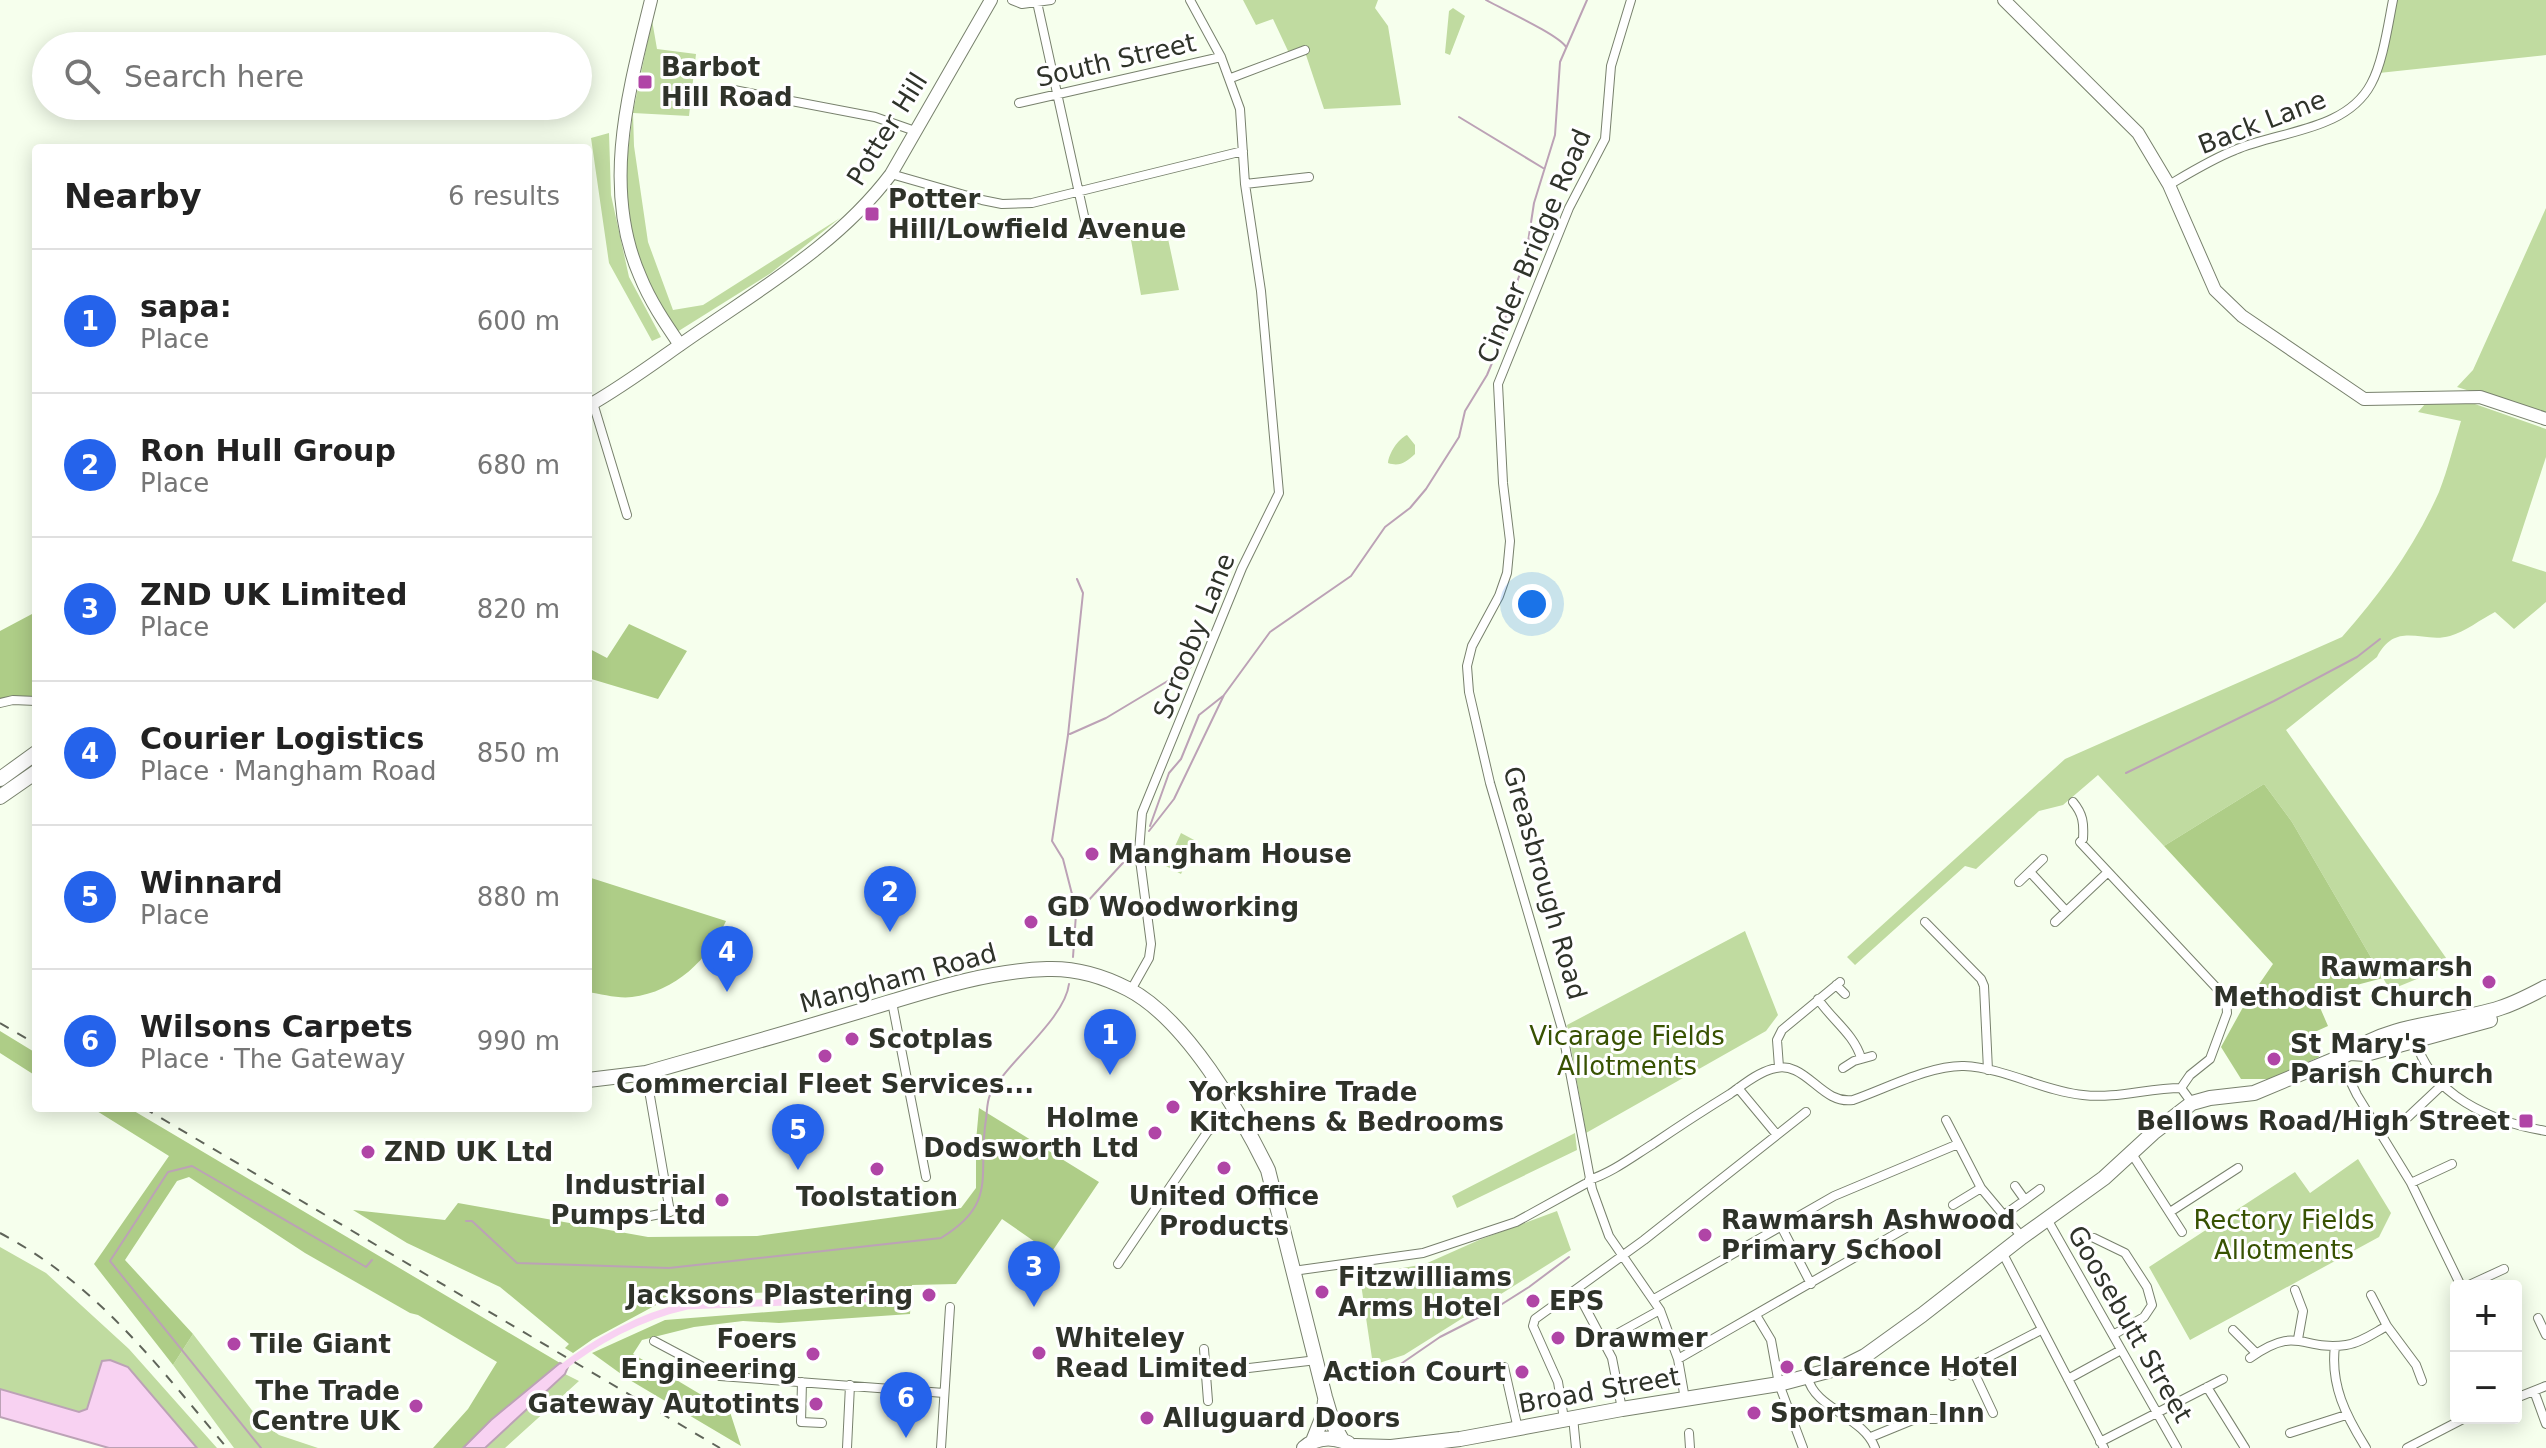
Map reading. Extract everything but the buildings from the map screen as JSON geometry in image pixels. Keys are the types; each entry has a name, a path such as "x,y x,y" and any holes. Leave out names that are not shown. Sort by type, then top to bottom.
{"main road":[{"path":"0,779 32,756"},
{"path":"0,797 32,775"},
{"name":"Mangham Road","path":"592,1080 646,1073 988,976 1048,969 1074,970 1131,990 1160,1011 1196,1053 1253,1140 1272,1181 1333,1424 1351,1445"},
{"path":"2192,1103 2254,1093 2345,1055 2366,1054 2414,1034 2502,1008 2546,987"},
{"path":"2414,1034 2481,1023 2546,998"},
{"name":"Broad Street","path":"1308,1444 1328,1438 1351,1445 1390,1448 1460,1439 1779,1384 1843,1367 1865,1356 1960,1287 2002,1252 2104,1178 2192,1103"},
{"path":"1308,1444 1323,1416 1325,1397"}],"street":[{"path":"651,0 623,135 620,193 628,240 640,277 680,345"},
{"name":"Potter Hill","path":"592,404 786,272 840,231 875,196 891,174 989,0"},
{"path":"1012,0 1022,4 1051,0"},
{"name":"Scrooby Lane","path":"1131,990 1149,958 1151,944 1140,861 1142,813 1242,568 1279,493 1261,291 1245,184 1240,109 1231,78 1190,0"},
{"name":"Cinder Bridge Road","path":"1469,692 1467,666 1472,646 1499,596 1510,541 1503,483 1498,384 1569,208 1605,139 1611,66 1631,0"},
{"path":"2004,0 2138,133 2169,185 2215,290 2242,316 2364,399 2480,397 2546,419"},
{"name":"Back Lane","path":"2169,185 2237,149 2311,127 2344,111 2360,99 2372,82 2393,0"},
{"path":"1037,2 1088,234"},
{"path":"1231,78 1305,50"},
{"name":"South Street","path":"1019,103 1221,57"},
{"path":"734,90 875,117 915,131"},
{"path":"891,174 1002,204 1032,203 1243,151"},
{"path":"1245,184 1309,177"},
{"path":"592,411 627,515"},
{"name":"Greasbrough Road","path":"1469,692 1490,783 1562,1029 1587,1182 1602,1222 1660,1310 1678,1359 1685,1399"},
{"path":"0,703 32,701"},
{"path":"1293,1271 1423,1253 1516,1222 1613,1170 1738,1088 1779,1067 1800,1072 1832,1098 1843,1101 1953,1067 1988,1070 2043,1088 2085,1096 2181,1088 2190,1075 2210,1059 2227,1013 2226,998 2080,842 2084,822 2073,802"},
{"path":"2019,882 2043,859"},
{"path":"2030,872 2066,911"},
{"path":"2055,922 2108,872"},
{"path":"1925,922 1981,979 1984,986 1988,1070"},
{"path":"1779,1067 1778,1036 1787,1023 1838,983 1845,994"},
{"path":"1818,999 1829,1016 1854,1040 1861,1058"},
{"path":"892,1002 926,1177"},
{"path":"2414,1034 2421,1059 2441,1086 2492,1115 2546,1131"},
{"path":"2345,1055 2357,1095 2411,1183 2461,1280"},
{"path":"1843,1068 1872,1056"},
{"path":"645,1217 670,1212 646,1073"},
{"path":"2408,1117 2441,1086"},
{"path":"1738,1088 1777,1135"},
{"path":"2181,1088 2192,1103"},
{"path":"1576,1448 1558,1382 1533,1323 1539,1315 1623,1255 1806,1112"},
{"path":"1118,1264 1208,1131 1236,1113"},
{"path":"1946,1120 1981,1188 2022,1237"},
{"path":"1654,1299 1853,1187 1958,1144"},
{"path":"2132,1154 2182,1232"},
{"path":"2411,1183 2452,1164"},
{"path":"2170,1212 2238,1168"},
{"path":"2015,1186 2025,1200"},
{"path":"1958,1204 1981,1188"},
{"path":"2004,1215 2040,1189"},
{"name":"Goosebutt Street","path":"2047,1219 2177,1448"},
{"path":"1678,1359 1918,1221"},
{"path":"1781,1226 1811,1284"},
{"path":"2094,1238 2125,1253 2147,1287 2152,1305 2144,1317 2113,1335"},
{"path":"2002,1252 2102,1445 2157,1412 2223,1379"},
{"path":"2478,1280 2504,1269"},
{"path":"1576,1290 1612,1358 1622,1409"},
{"path":"2295,1290 2303,1311 2298,1339"},
{"path":"2371,1295 2387,1326 2416,1365 2422,1381"},
{"path":"941,1448 950,1307"},
{"path":"1604,1341 1660,1310"},
{"path":"1756,1315 1771,1340 1779,1384 1803,1448"},
{"path":"2538,1318 2546,1335"},
{"path":"2233,1330 2253,1356 2281,1340 2298,1339 2335,1346 2351,1344 2387,1326"},
{"path":"1952,1376 2041,1330"},
{"path":"654,1341 720,1376 944,1393"},
{"path":"2335,1346 2333,1378 2346,1415 2366,1448"},
{"path":"1204,1349 1208,1401"},
{"path":"2068,1379 2121,1350"},
{"path":"1207,1373 1318,1360"},
{"path":"1971,1366 1993,1413"},
{"path":"1504,1367 1518,1429"},
{"path":"1811,1377 1814,1391 1871,1437 1875,1448"},
{"path":"802,1382 801,1422 822,1423"},
{"path":"847,1448 850,1385"},
{"path":"2522,1396 2546,1386"},
{"path":"2207,1387 2245,1448"},
{"path":"2534,1391 2546,1424"},
{"path":"2290,1433 2346,1415"},
{"path":"1871,1437 1915,1419 1936,1419"},
{"path":"2407,1448 2453,1424"},
{"path":"1689,1433 1690,1448"}],"green space":[{"path":"1243,0 1378,0 1375,8 1388,26 1401,105 1324,109 1305,52 1288,51 1273,19 1256,25"},
{"path":"2396,0 2546,0 2546,55 2379,73"},
{"path":"1453,8 1465,16 1450,55 1445,53 1449,11"},
{"path":"652,20 657,49 696,54 689,116 633,113 634,146 648,242 673,310 703,305 840,218 771,273 677,332 642,274 623,191 633,112"},
{"path":"609,133 611,195 629,277 661,337 652,341 609,263 591,138"},
{"path":"2546,208 2546,415 2457,387 2473,370"},
{"path":"1167,234 1179,290 1141,295 1131,240"},
{"path":"2426,403 2472,403 2546,429 2546,457 2512,561 2546,572 2546,602 2514,629 2495,612 2450,636 2401,636 2393,639 2377,657 2286,730 2451,965 2390,990 2292,822 2264,784 2164,846 2098,775 2063,805 2039,811 1976,869 1965,866 1855,965 1847,957 2065,759 2342,637 2384,586 2408,550 2430,512 2442,483 2461,421 2418,412"},
{"path":"1407,435 1415,445 1415,454 1403,463 1388,463 1394,447"},
{"path":"32,614 32,698 0,699 0,631"},
{"path":"629,624 687,651 658,699 592,679 592,650 607,658"},
{"path":"2264,784 2292,822 2383,978 2315,996 2328,1026 2308,1035 2319,1057 2270,1079 2241,1079 2221,1047 2273,964 2164,846"},
{"path":"1181,833 1196,841 1181,874 1166,866"},
{"path":"592,878 726,921 700,960 676,981 648,994 616,997 592,993"},
{"name":"Vicarage Fields Allotments","path":"1745,931 1778,1015 1766,1031 1586,1133 1567,1025"},
{"path":"0,1031 32,1051 32,1073 0,1053"},
{"path":"979,1108 1099,1182 1051,1253 1002,1219 956,1284 912,1285 910,1314 779,1323 743,1321 694,1327 642,1340 633,1354 730,1412 741,1446 628,1379 592,1353 665,1320 885,1303 886,1297 882,1292 867,1293 861,1288 671,1297 573,1353 565,1348 569,1344 500,1287 407,1243 353,1210 445,1220 458,1203 648,1237 757,1236 961,1208 976,1188"},
{"path":"98,1112 136,1112 560,1363 491,1420 463,1448 433,1448 468,1409 497,1362 305,1253 189,1177 177,1181 125,1260 193,1334 173,1365 94,1264 169,1156"},
{"path":"1575,1133 1577,1150 1457,1208 1452,1196"},
{"name":"Rectory Fields Allotments","path":"2358,1159 2391,1213 2379,1237 2190,1340 2149,1267 2295,1172 2310,1193"},
{"path":"1557,1211 1571,1250 1404,1355 1373,1365 1361,1284 1397,1279 1397,1269 1425,1264"},
{"path":"0,1247 46,1273 129,1349 217,1448 197,1448 128,1367 110,1360 102,1361 87,1409 79,1412 0,1389"},
{"path":"193,1334 261,1422 279,1435 318,1448 234,1448 173,1365"},
{"path":"565,1374 579,1381 505,1448 485,1448"}],"shaded area":[{"path":"110,1360 128,1367 197,1448 109,1448 0,1417 0,1389 79,1412 87,1409 102,1361"},
{"path":"560,1363 568,1367 565,1374 485,1448 463,1448 491,1420"}],"waterway":[{"path":"1486,0 1542,29 1566,47"},
{"path":"1149,831 1174,799 1224,695 1270,632 1351,576 1385,527 1410,508 1426,489 1459,437 1465,411 1487,375 1502,339 1503,325 1526,255 1534,203 1555,135 1560,62 1587,0"},
{"path":"1459,117 1543,168"},
{"path":"1077,579 1083,593 1068,735 1052,841 1063,859 1073,898 1080,910"},
{"path":"2126,773 2274,701 2357,657 2380,639"},
{"path":"1070,734 1106,718 1191,667"},
{"path":"1150,826 1169,773 1181,759 1199,715 1223,696"},
{"path":"1073,957 1076,914 1132,853"},
{"path":"466,1221 472,1221 517,1263 669,1268 941,1238 971,1213 978,1200 990,1095 1057,1012 1069,984"},
{"path":"261,1448 110,1261 168,1172 192,1166 366,1267 372,1260"},
{"path":"1331,1373 1368,1376 1392,1370 1440,1337 1529,1287 1569,1257"},
{"path":"558,1371 619,1331 687,1306 883,1298"}],"railway":[{"path":"0,1023 32,1042"},
{"path":"151,1112 720,1448"},
{"path":"0,1233 35,1254 96,1302 150,1357 227,1448"}],"place":[{"name":"Barbot Hill Road","path":"645,82"},
{"name":"Potter Hill/Lowfield Avenue","path":"872,214"},
{"name":"Mangham House","path":"1092,854"},
{"name":"GD Woodworking Ltd","path":"1031,922"},
{"name":"Ron Hull Group","path":"890,932"},
{"name":"Rawmarsh Methodist Church","path":"2489,982"},
{"name":"Courier Logistics","path":"727,992"},
{"name":"Scotplas","path":"852,1039"},
{"name":"Commercial Fleet Services...","path":"825,1056"},
{"name":"St Mary's Parish Church","path":"2274,1059"},
{"name":"sapa:","path":"1110,1075"},
{"name":"Yorkshire Trade Kitchens & Bedrooms","path":"1173,1107"},
{"name":"Bellows Road/High Street","path":"2526,1121"},
{"name":"Holme Dodsworth Ltd","path":"1155,1133"},
{"name":"ZND UK Ltd","path":"368,1152"},
{"name":"United Office Products","path":"1224,1168"},
{"name":"Toolstation","path":"877,1169"},
{"name":"Winnard","path":"798,1170"},
{"name":"Industrial Pumps Ltd","path":"722,1200"},
{"name":"Rawmarsh Ashwood Primary School","path":"1705,1235"},
{"name":"Fitzwilliams Arms Hotel","path":"1322,1292"},
{"name":"Jacksons Plastering","path":"929,1295"},
{"name":"EPS","path":"1533,1301"},
{"name":"ZND UK Limited","path":"1034,1307"},
{"name":"Drawmer","path":"1558,1338"},
{"name":"Tile Giant","path":"234,1344"},
{"name":"Whiteley Read Limited","path":"1039,1353"},
{"name":"Foers Engineering","path":"813,1354"},
{"name":"Clarence Hotel","path":"1787,1367"},
{"name":"Action Court","path":"1522,1372"},
{"name":"Gateway Autotints","path":"816,1404"},
{"name":"The Trade Centre UK","path":"416,1406"},
{"name":"Sportsman Inn","path":"1754,1413"},
{"name":"Alluguard Doors","path":"1147,1418"},
{"name":"Wilsons Carpets","path":"906,1438"}]}
